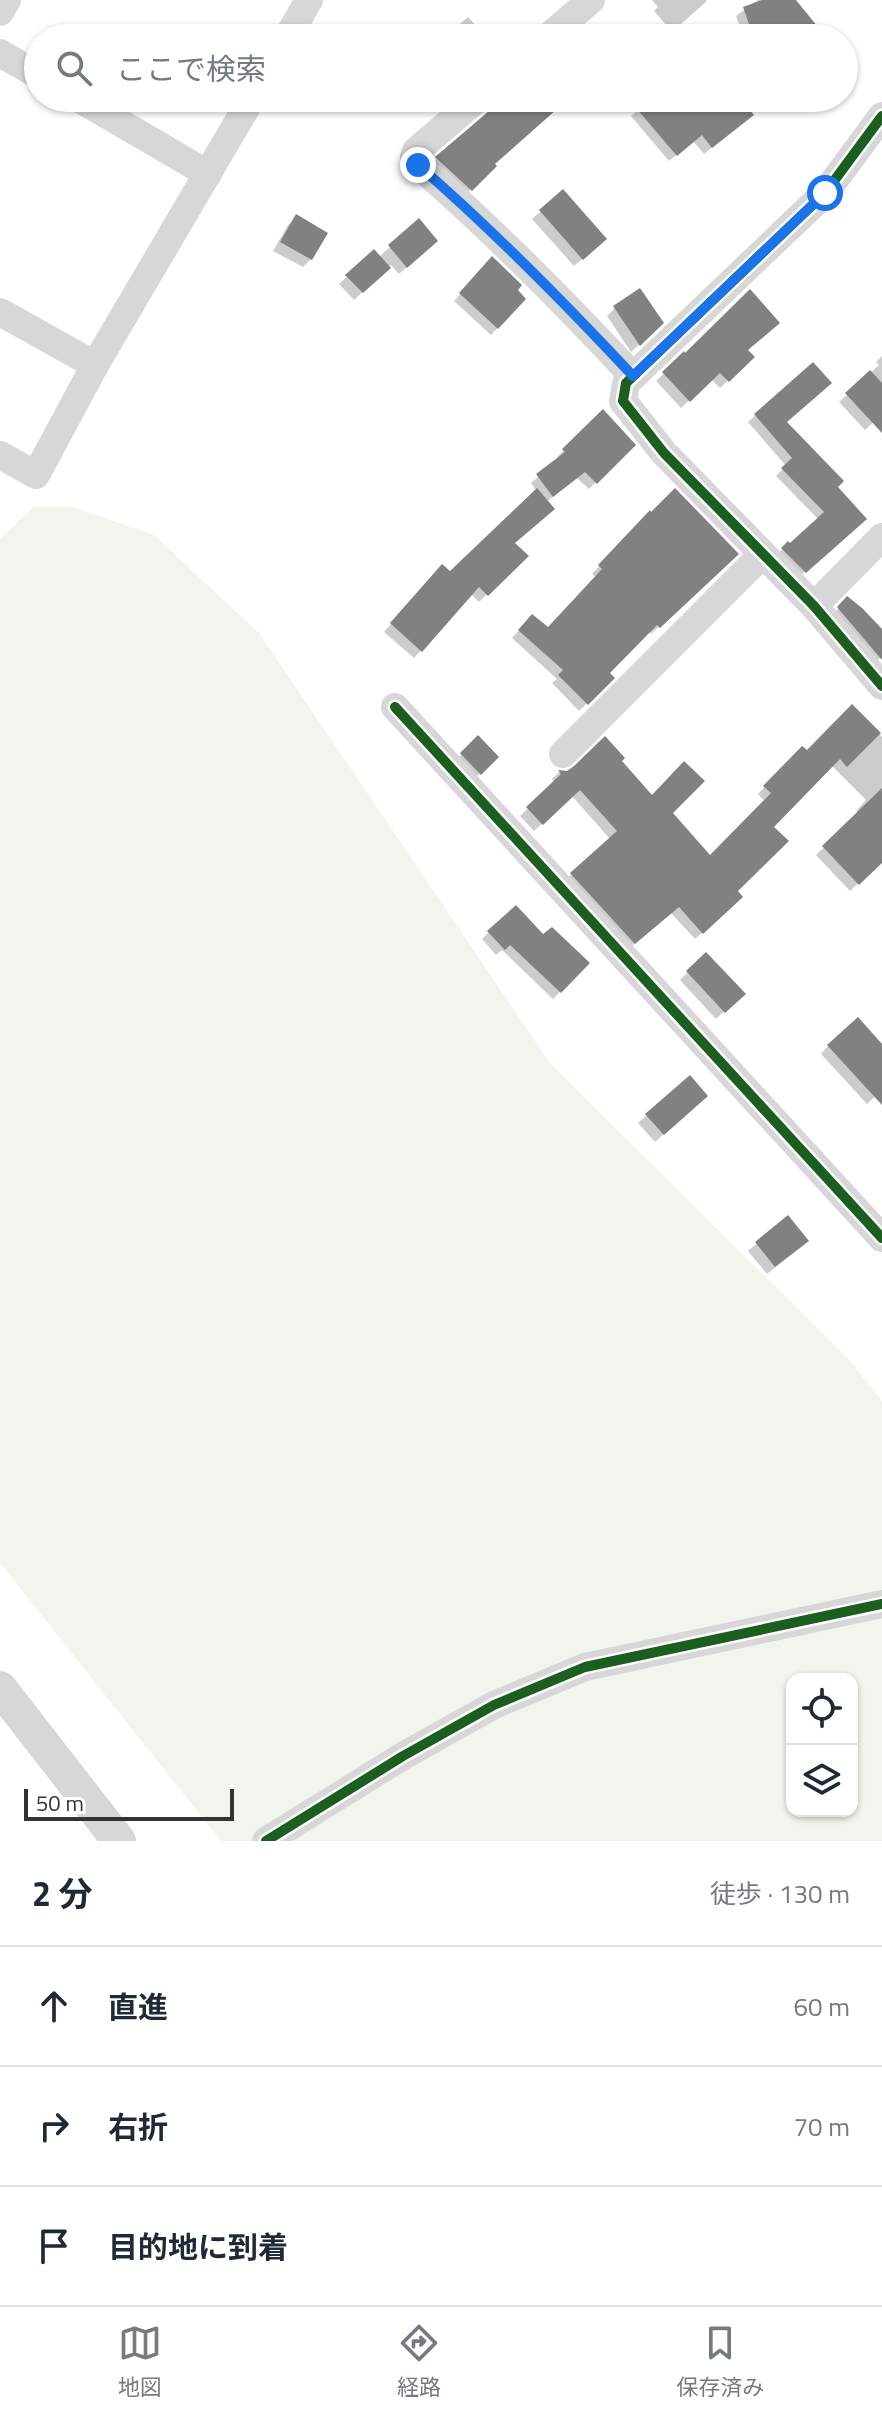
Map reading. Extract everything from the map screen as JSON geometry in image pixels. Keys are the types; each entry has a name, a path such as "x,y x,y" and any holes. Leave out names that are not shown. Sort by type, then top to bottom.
{"street":[{"path":"0,12 7,0"},
{"path":"295,24 309,0"},
{"path":"563,24 591,0"},
{"path":"0,53 24,67"},
{"path":"102,112 208,174"},
{"path":"0,455 36,475 95,365 244,112"},
{"path":"462,112 416,151 414,157 418,165 477,216 547,284 633,376"},
{"path":"882,116 825,193 626,383 623,401 664,453 814,606 882,686"},
{"path":"0,312 95,365"},
{"path":"814,606 882,537"},
{"path":"563,754 763,554"},
{"path":"395,707 882,1238"},
{"path":"266,1841 403,1756 494,1705 585,1667 882,1604"},
{"path":"0,1688 119,1841"}],"shaded area":[{"path":"33,507 73,507 154,535 259,633 550,1063 851,1362 882,1401 882,1841 221,1841 0,1563 0,539"}],"building":[{"path":"762,0 796,0 816,24 749,24 743,7"},
{"path":"488,112 554,112 495,164 497,166 472,191 435,157"},
{"path":"639,112 752,112 754,115 712,148 702,135 677,156"},
{"path":"563,189 607,239 583,260 539,210"},
{"path":"296,214 328,233 312,260 280,242"},
{"path":"419,218 438,241 407,268 388,245"},
{"path":"374,249 391,268 363,293 345,275"},
{"path":"492,256 522,285 518,290 526,299 498,329 459,293"},
{"path":"640,288 664,323 640,346 613,306"},
{"path":"750,289 780,323 748,350 755,357 729,382 720,373 690,402 662,372"},
{"path":"813,362 832,383 787,422 844,481 838,487 867,519 806,573 781,548 824,512 781,468 792,458 754,414"},
{"path":"870,370 882,383 882,433 845,393"},
{"path":"603,409 636,445 597,484 585,472 553,497 536,474 565,452 562,449"},
{"path":"537,488 555,509 515,543 529,556 488,596 479,587 422,652 390,623 442,564 450,571"},
{"path":"675,488 739,554 660,628 657,625 610,673 615,678 588,705 558,675 563,670 518,630 532,614 548,627 602,569 598,565"},
{"path":"847,596 882,629 882,660 837,607"},
{"path":"852,704 881,733 847,767 840,759 774,827 789,841 738,891 743,897 703,934 679,907 635,944 570,873 617,831 580,790 543,825 526,807 561,774 558,770 567,771 574,766 605,736 652,795 684,761 705,781 673,813 710,855 771,793 763,786 802,746 807,750"},
{"path":"478,735 499,757 481,775 460,753"},
{"path":"882,788 882,863 859,885 822,846"},
{"path":"516,905 543,934 552,927 590,963 561,993 510,945 505,950 487,931"},
{"path":"706,952 746,994 725,1013 686,971"},
{"path":"858,1017 882,1044 882,1105 827,1045"},
{"path":"690,1075 708,1096 664,1135 645,1114"},
{"path":"788,1215 809,1241 775,1267 755,1242"}],"cycle path":[{"path":"882,116 825,193 626,383 623,401 664,453 814,606 882,686"},
{"path":"395,707 882,1238"},
{"path":"266,1841 403,1756 494,1705 585,1667 882,1604"}],"route":[{"path":"418,165 477,216 547,284 633,376 825,193"}]}
